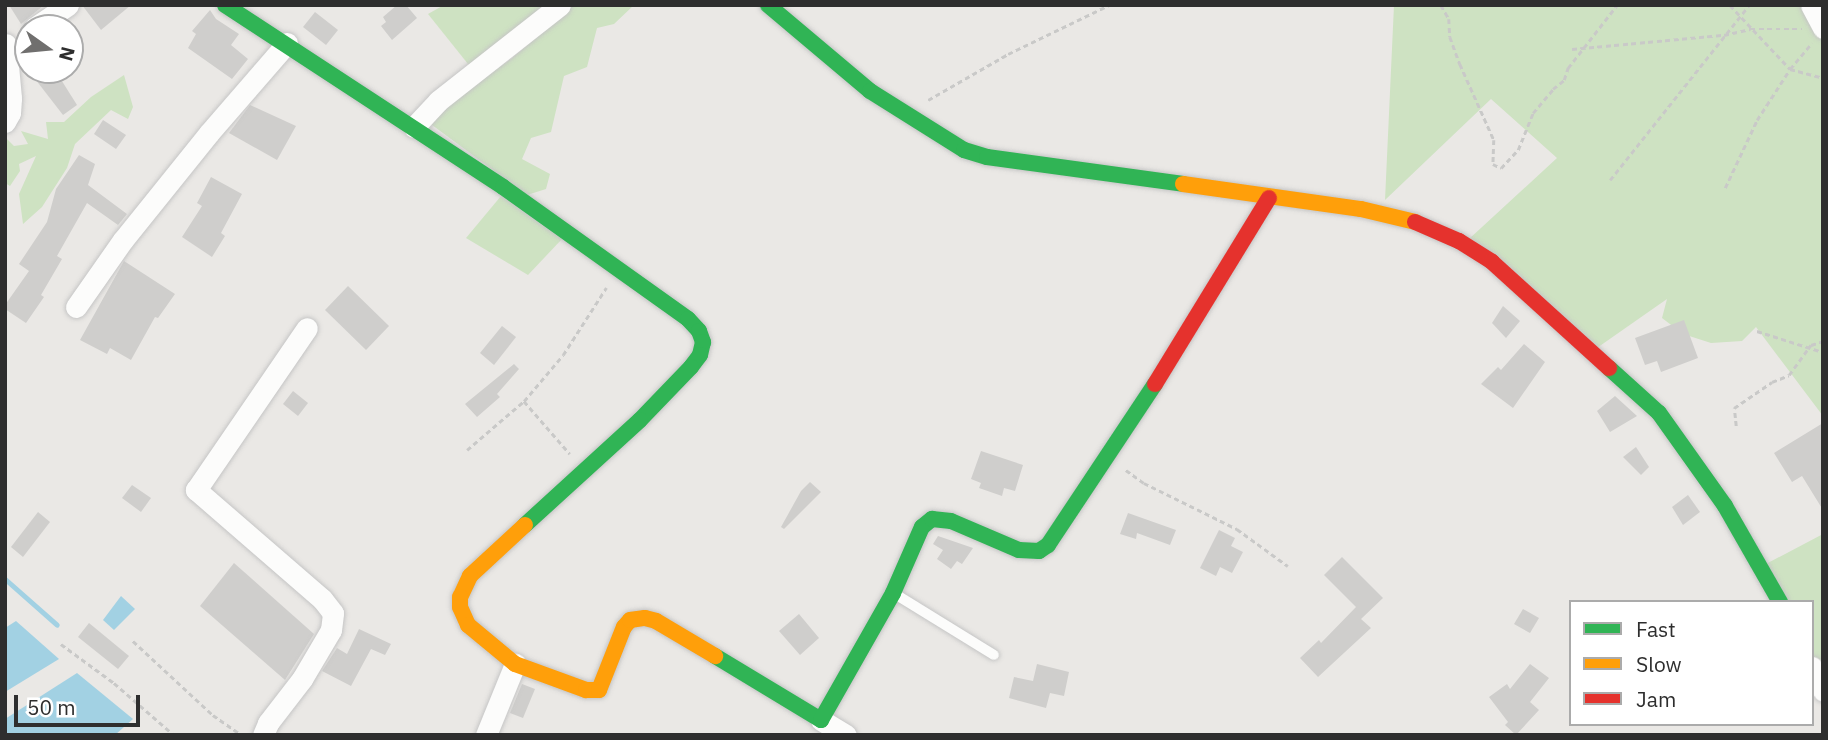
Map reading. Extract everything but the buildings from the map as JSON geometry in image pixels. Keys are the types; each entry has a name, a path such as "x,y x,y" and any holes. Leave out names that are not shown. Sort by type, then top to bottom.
{"street":[{"path":"225,5 414,127 688,319 699,331 703,342 700,355 691,367 640,419 470,576 463,588 460,607 468,625 515,664 586,690 599,690 624,627 630,620 645,618 656,621 846,735"},
{"path":"414,127 438,101 560,5"},
{"path":"768,5 838,66 904,114 964,150 987,158 1386,214 1426,225 1492,262 1641,395 1670,426 1725,506 1779,600"},
{"path":"1811,5 1816,32"},
{"path":"76,307 123,240 209,132 287,43"},
{"path":"5,122 10,114 11,98 6,44"},
{"path":"821,720 893,593 917,536 932,519 951,521 1019,550 1039,551 1048,545 1191,331 1269,198"},
{"path":"263,735 268,723 318,653 331,630 333,613 323,599 195,490 307,328"},
{"path":"486,735 515,664"},
{"path":"1814,671 1823,691"}],"lane":[{"path":"893,593 994,655"}],"path":[{"path":"904,114 1008,54 1109,5"},
{"path":"1440,5 1449,19 1450,37 1460,64 1494,140 1493,164 1501,168 1518,150 1533,113 1552,89 1564,80 1568,68 1617,5"},
{"path":"1730,5 1737,16 1790,69 1823,78"},
{"path":"1609,180 1737,16 1749,5"},
{"path":"1572,49 1724,35 1750,29 1816,32"},
{"path":"1725,188 1757,120 1816,32"},
{"path":"467,450 524,401 578,333 617,270"},
{"path":"1757,331 1823,352"},
{"path":"1736,426 1734,408 1772,382 1789,374 1809,348 1823,341"},
{"path":"524,401 584,470"},
{"path":"1106,456 1144,483 1237,530 1288,566"},
{"path":"133,640 213,715 242,735"},
{"path":"61,644 114,683 174,735"}],"green space":[{"path":"444,5 549,5 472,69 428,14"},
{"path":"574,5 634,5 614,24 597,28 587,67 564,76 551,132 531,138 522,159 550,174 546,189 527,195 428,122 441,108 511,59"},
{"path":"1394,5 1806,5 1823,41 1823,416 1756,327 1742,341 1711,343 1683,334 1662,318 1667,299 1594,350 1469,239 1557,158 1491,99 1385,200"},
{"path":"124,75 133,107 128,119 111,110 75,144 67,168 42,207 23,224 19,194 36,156 19,164 20,171 10,186 5,183 5,137 14,146 28,144 21,131 48,139 46,122 64,122 91,97"},
{"path":"501,196 562,239 528,275 466,238"},
{"path":"1823,534 1823,686 1814,666 1814,600 1781,600 1764,565"}],"water":[{"path":"121,596 135,609 114,630 103,620"},
{"path":"16,621 59,659 5,692 5,628"},
{"path":"77,673 133,719 115,735 5,735 5,719"}],"waterway":[{"path":"5,579 57,625"}],"traffic: fast":[{"path":"225,5 503,187 688,319 699,331 703,342 700,355 691,367 640,420 525,525"},
{"path":"768,5 870,91 964,150 987,157 1183,184"},
{"path":"1609,368 1659,413 1725,506 1779,600"},
{"path":"715,656 821,720 893,593 922,527 932,519 951,521 1019,550 1039,551 1048,545 1155,384"}],"traffic: slow":[{"path":"1183,184 1361,209 1415,222"},
{"path":"525,525 470,576 460,597 460,607 468,625 515,664 586,690 599,690 624,627 630,620 645,618 656,621 715,656"}],"traffic: jam":[{"path":"1155,384 1269,198"},
{"path":"1415,222 1459,241 1492,262 1609,368"}]}
